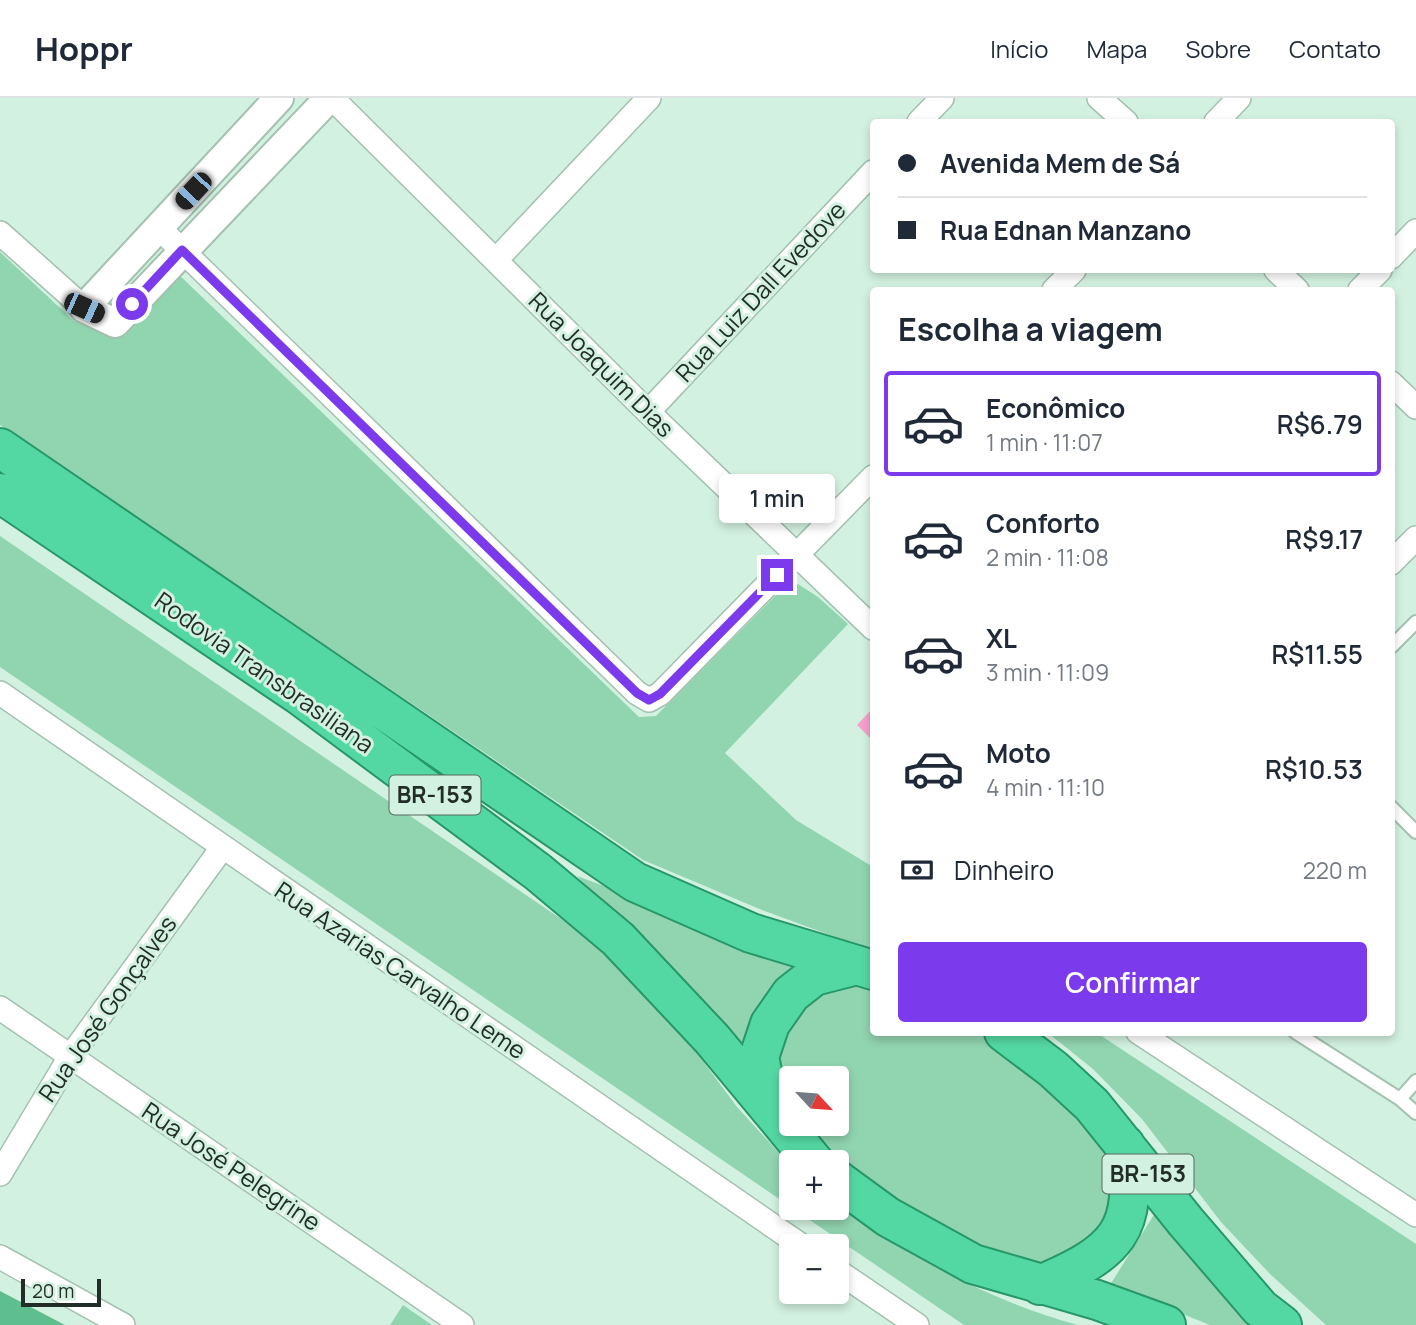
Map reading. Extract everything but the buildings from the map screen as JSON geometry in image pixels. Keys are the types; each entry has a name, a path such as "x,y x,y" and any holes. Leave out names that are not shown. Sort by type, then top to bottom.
{"highway":[{"name":"Rodovia Transbrasiliana","path":"0,448 635,881 751,933 865,967"},
{"name":"Rodovia Transbrasiliana","path":"0,493 298,694 538,872 618,939 712,1039 805,1150"},
{"path":"769,1105 759,1057 770,1024 791,994 814,976 865,967"},
{"name":"BR-153","path":"1009,1036 1053,1069 1092,1105 1260,1308 1282,1325"},
{"path":"1041,1285 1075,1270 1106,1251 1130,1208 1130,1178 1125,1145"},
{"path":"849,1188 888,1217 973,1264 1097,1300 1166,1325"}],"street":[{"path":"84,308 279,98"},
{"path":"0,233 84,308 115,323 182,250 331,98"},
{"name":"Rua Joaquim Dias","path":"331,98 648,412 870,625"},
{"path":"496,260 649,98"},
{"path":"922,119 942,98"},
{"path":"1099,98 1123,119"},
{"path":"1219,119 1239,98"},
{"name":"Rua Luiz Dall Evedove","path":"648,412 870,175"},
{"path":"159,228 637,693 649,700 660,694 870,480"},
{"path":"1395,253 1416,231"},
{"path":"1057,287 1071,273"},
{"path":"1279,273 1294,287"},
{"path":"1363,287 1377,273"},
{"path":"1395,387 1416,407"},
{"path":"1395,559 1416,538"},
{"name":"Rua Azarias Carvalho Leme","path":"0,693 785,1234"},
{"name":"Rua José Gonçalves","path":"0,1174 71,1056 222,848"},
{"name":"Rua José Pelegrine","path":"0,1008 462,1325"},
{"path":"1144,1036 1414,1210"},
{"path":"0,1257 123,1325"},
{"path":"849,1279 917,1325"}],"lane":[{"path":"1395,643 1416,622"},
{"path":"1395,811 1416,832"},
{"path":"1310,1037 1416,1113"},
{"path":"1400,1099 1416,1081"}],"green space":[{"path":"0,252 74,321 116,331 175,271 639,717 656,716 778,593 798,584 818,597 848,624 725,753 796,820 870,865 870,950 762,910 643,860 0,425"},
{"path":"0,536 567,923 622,968 666,1011 737,1107 779,1153 779,1199 0,667"},
{"path":"577,876 812,963 747,1063"},
{"path":"870,983 870,1036 986,1036 1053,1083 1118,1168 1103,1233 1037,1268 1006,1258 942,1229 879,1191 849,1169 849,1150 827,1150 813,1136 849,1136 849,1066 779,1066 779,1098 775,1093 783,1018 815,985"},
{"path":"1052,1036 1102,1036 1416,1244 1416,1325 1326,1325 1270,1274 1221,1222 1142,1119 1093,1069"},
{"path":"849,1212 893,1242 982,1290 1078,1325 964,1325 849,1247 849,1234 830,1234 810,1220 849,1220"},
{"path":"1155,1213 1264,1325 1210,1325 1110,1285"},
{"path":"0,1291 65,1325 0,1325"},
{"path":"403,1305 432,1325 390,1325"}],"route":[{"path":"132,304 182,250 637,693 649,700 660,694 777,575"}]}
